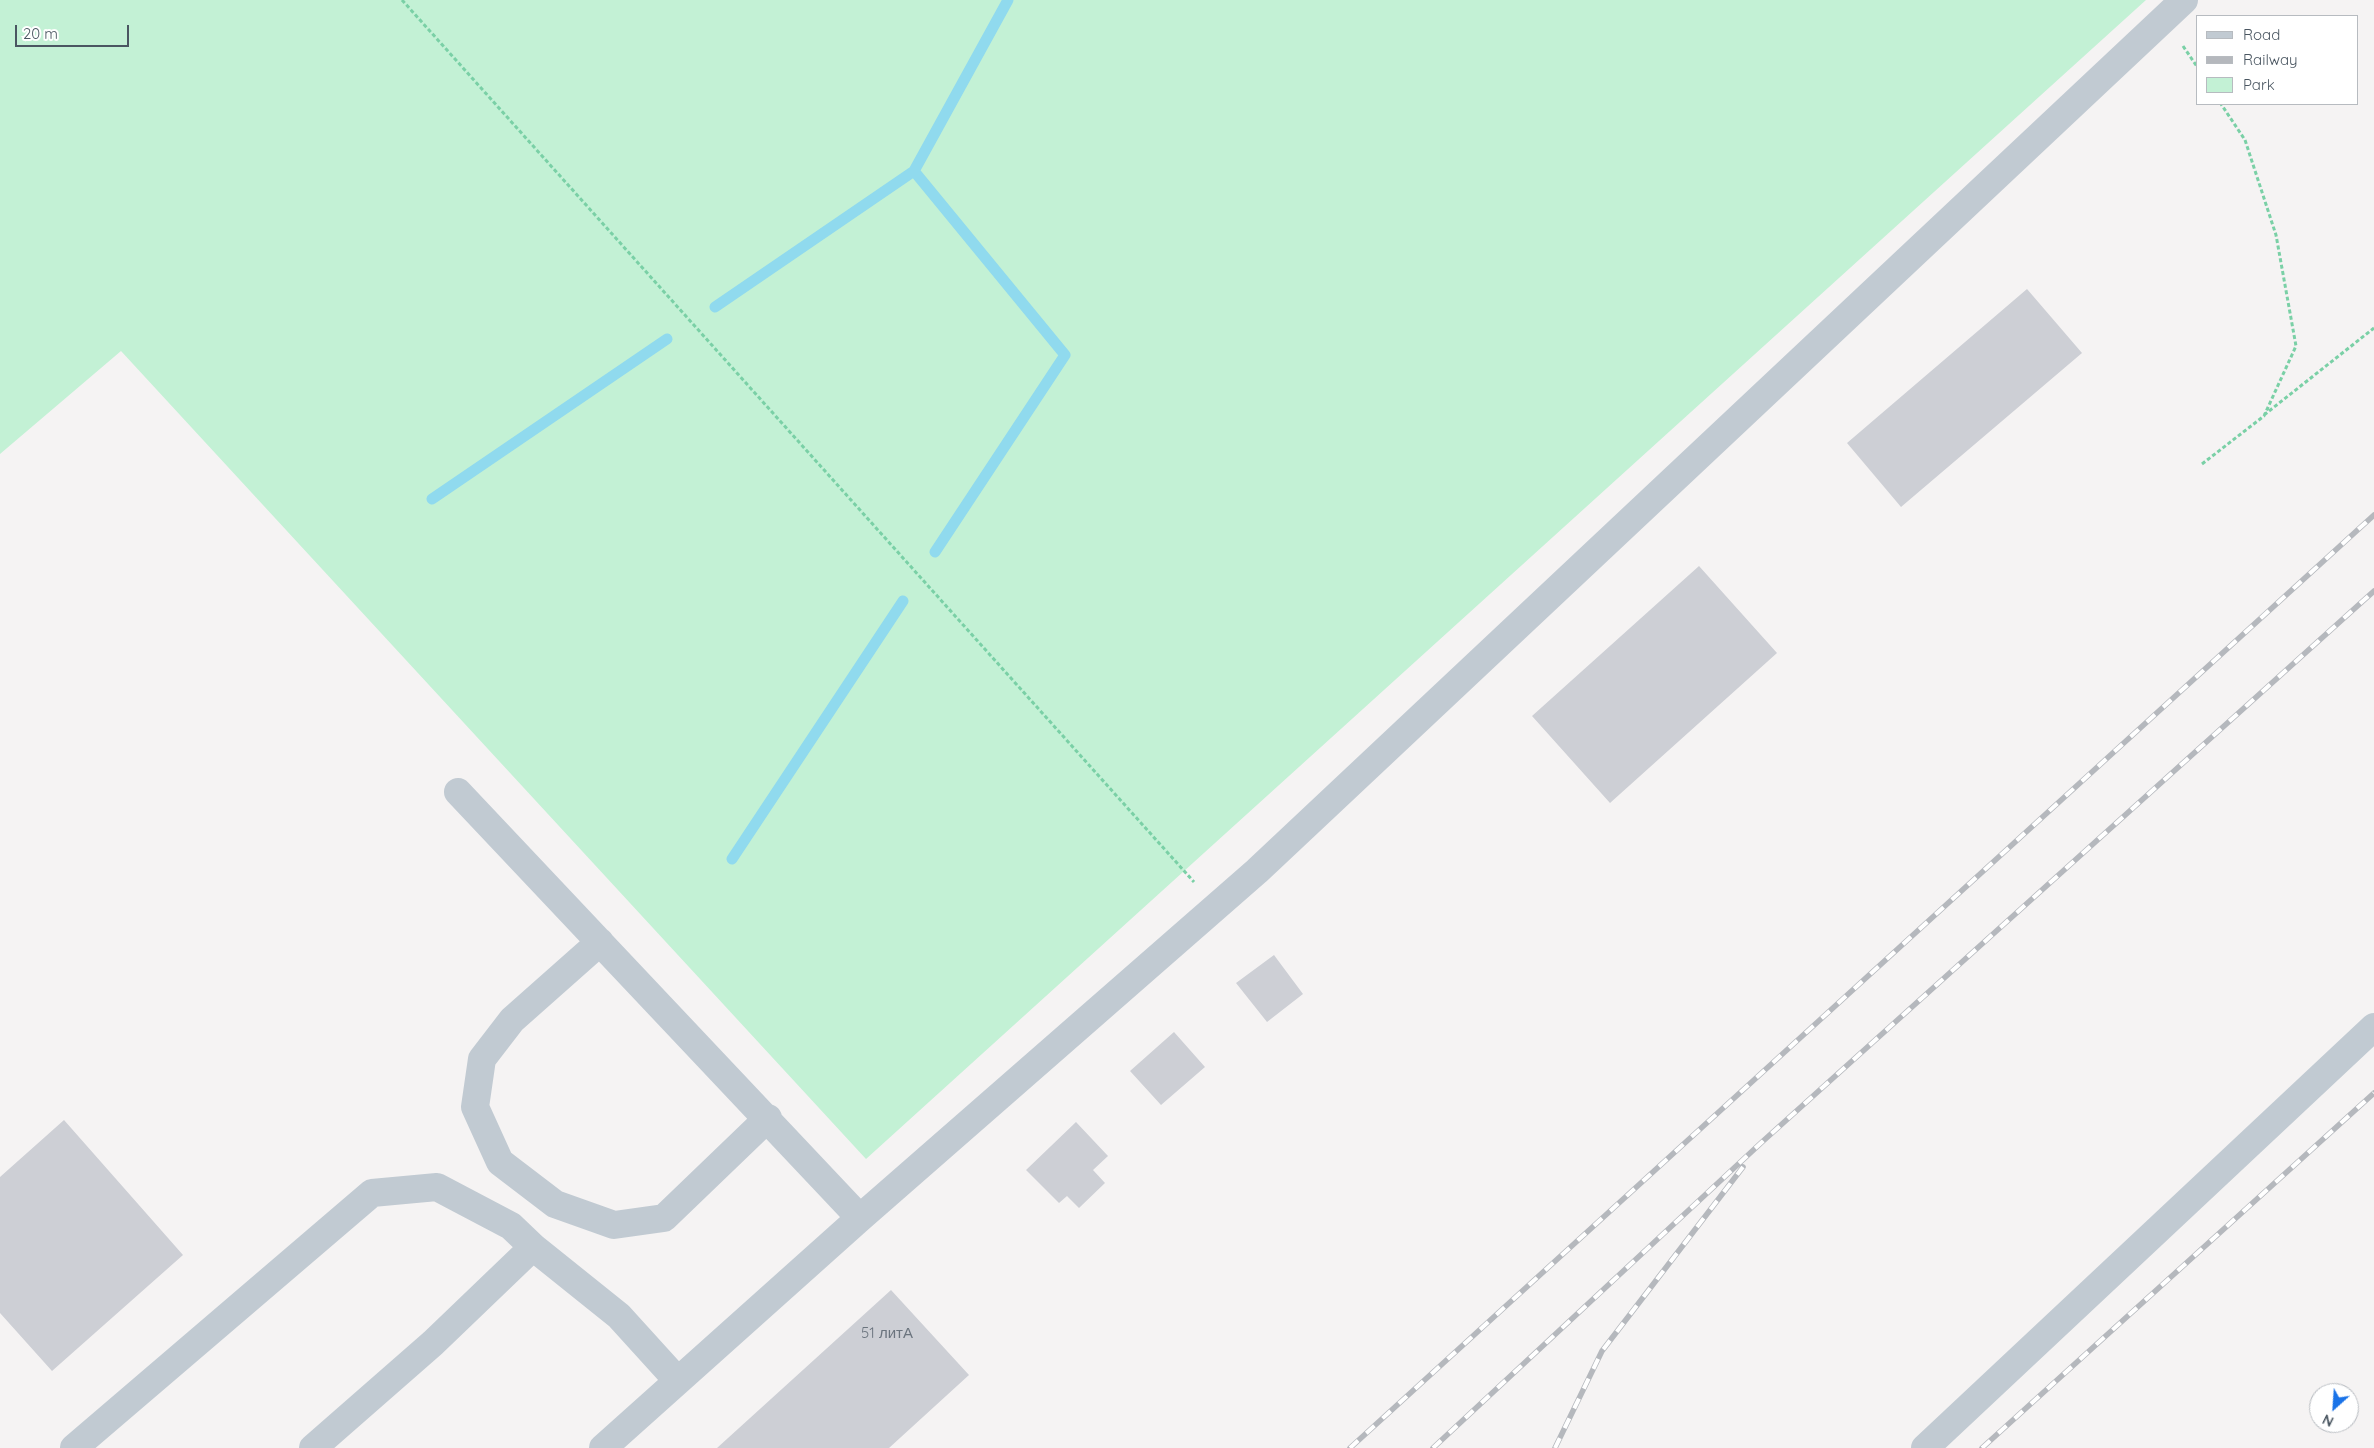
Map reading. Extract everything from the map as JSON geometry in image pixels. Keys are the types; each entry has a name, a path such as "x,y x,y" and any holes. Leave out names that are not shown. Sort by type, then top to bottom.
{"lane":[{"path":"603,1448 860,1218 1257,871 2184,0"},
{"path":"458,792 768,1118 860,1218"},
{"path":"600,942 512,1020 482,1058 475,1107 500,1162 555,1204 614,1226 664,1218 768,1118"},
{"path":"1925,1448 2374,1027"},
{"path":"74,1448 372,1193 438,1187 511,1226 532,1247 619,1316 678,1381"},
{"path":"312,1448 433,1343 532,1247"}],"path":[{"path":"402,0 1216,907"},
{"path":"2222,105 2244,140 2276,235 2296,346 2264,416"},
{"path":"2202,464 2374,328"}],"green space":[{"path":"0,0 2146,0 866,1159 121,351 0,454"}],"building":[{"path":"2027,289 2082,353 1901,507 1847,443"},
{"path":"1699,566 1777,653 1610,803 1532,716"},
{"path":"1274,955 1303,994 1267,1022 1236,983"},
{"path":"1174,1032 1205,1067 1161,1105 1130,1071"},
{"path":"64,1120 183,1255 52,1371 0,1313 0,1177"},
{"path":"1076,1122 1108,1156 1093,1170 1105,1183 1079,1208 1067,1196 1059,1203 1026,1170"},
{"path":"891,1290 969,1375 889,1448 717,1448"}],"waterway":[{"path":"914,171 1008,0"},
{"path":"715,307 914,171 1065,355 935,552"},
{"path":"432,499 667,339"},
{"path":"732,859 903,601"}],"railway":[{"path":"1350,1448 2374,515"},
{"path":"1433,1448 1762,1142 2374,591"},
{"path":"1982,1448 2374,1093"},
{"path":"1555,1448 1602,1351 1743,1167"}]}
